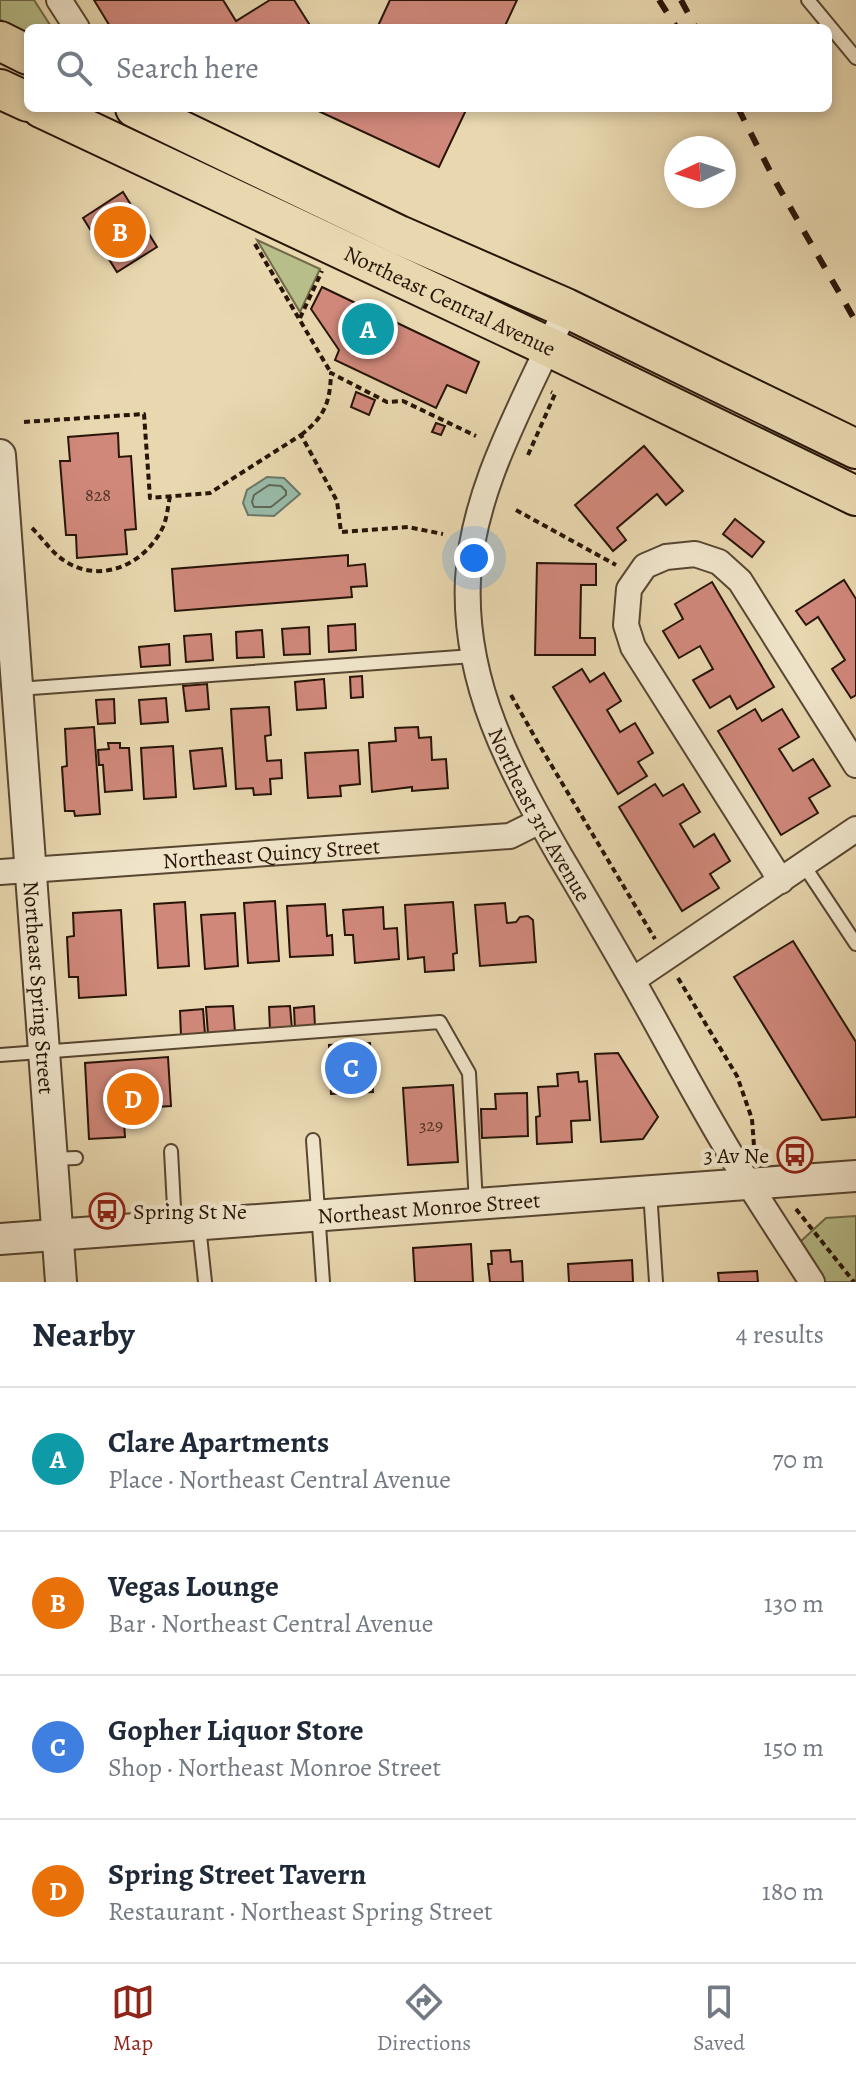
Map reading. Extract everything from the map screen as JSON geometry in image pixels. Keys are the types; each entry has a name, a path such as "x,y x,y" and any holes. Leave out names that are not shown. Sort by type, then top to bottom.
{"main road":[{"path":"0,41 24,53"},
{"path":"0,89 24,100"},
{"name":"Northeast Central Avenue","path":"50,112 549,347 856,496"},
{"name":"Northeast Central Avenue","path":"143,112 399,235 566,308 856,449"}],"street":[{"path":"59,0 74,24"},
{"name":"Northeast 3rd Avenue","path":"566,308 497,459 472,539 468,618 481,692 496,735 540,821 732,1156 753,1170 812,1282"},
{"name":"Northeast Spring Street","path":"0,455 17,689 15,871 64,1158 58,1235 61,1282"},
{"path":"781,881 633,647 626,625 629,589 645,566 666,557 695,554 719,562 740,581 856,765"},
{"name":"Northeast Quincy Street","path":"15,871 510,836 540,821"},
{"path":"633,980 855,832"},
{"name":"Northeast Monroe Street","path":"0,1239 650,1191 753,1170 856,1176"}],"lane":[{"path":"808,0 828,24"},
{"path":"832,29 856,58"},
{"path":"17,689 473,656"},
{"path":"803,864 856,944"},
{"path":"0,1055 440,1022 469,1073 476,1204"},
{"path":"313,1140 323,1282"},
{"path":"171,1151 187,1225 205,1282"},
{"path":"650,1191 656,1282"}],"path":[{"path":"24,422 144,414 150,498 210,493 301,435 326,410 331,394 331,373 252,240"},
{"path":"299,319 325,266"},
{"path":"331,373 387,402 403,401 476,436"},
{"path":"526,459 555,394"},
{"path":"301,435 337,501 341,532 408,527 443,534"},
{"path":"31,526 59,557 85,571 121,569 147,552 164,526 170,496"},
{"path":"516,510 638,577"},
{"path":"509,691 737,1076 752,1119 753,1170"},
{"path":"807,1223 854,1282"}],"green space":[{"path":"0,0 34,0 49,24 24,24 24,32 0,19"},
{"path":"257,240 320,269 300,312"},
{"path":"856,1216 856,1282 824,1282 800,1242 826,1218"}],"water":[{"path":"267,477 284,478 300,494 274,516 248,515 243,503 247,490"}],"building":[{"path":"94,0 223,0 236,21 270,0 294,0 309,24 109,24"},
{"path":"390,0 517,0 506,24 379,24"},
{"path":"321,112 465,112 439,167"},
{"path":"123,192 157,247 117,272 83,218"},
{"path":"322,287 479,362 466,393 447,385 436,408 335,360 339,350 311,309"},
{"path":"356,392 375,400 369,415 351,407"},
{"path":"436,423 445,426 441,435 432,432"},
{"path":"118,433 119,457 131,456 136,529 125,530 127,554 77,558 76,535 66,535 60,461 70,461 68,437"},
{"path":"644,446 683,491 666,505 657,494 617,528 626,540 613,551 575,505"},
{"path":"735,519 764,542 752,557 723,534"},
{"path":"348,555 348,566 365,564 367,586 351,587 352,597 175,611 172,569"},
{"path":"537,563 596,564 596,585 581,585 580,638 595,638 595,655 535,655"},
{"path":"844,580 856,599 856,695 851,698 832,669 845,660 818,617 806,625 796,611"},
{"path":"712,582 774,687 737,709 730,696 710,708 693,680 713,669 700,646 679,658 663,631 683,619 675,604"},
{"path":"355,624 356,650 329,652 328,626"},
{"path":"309,627 310,654 284,655 282,629"},
{"path":"262,630 264,657 237,658 236,632"},
{"path":"211,634 213,660 186,662 184,636"},
{"path":"169,644 170,665 141,667 139,647"},
{"path":"582,669 590,682 604,673 621,701 607,710 620,732 635,723 653,753 638,762 647,776 618,794 553,687"},
{"path":"362,676 363,697 351,698 350,677"},
{"path":"324,679 326,708 297,710 295,682"},
{"path":"207,684 209,709 186,711 183,686"},
{"path":"166,698 168,722 141,724 139,700"},
{"path":"114,699 115,723 98,724 96,700"},
{"path":"269,707 271,735 265,736 267,761 281,760 282,778 270,779 271,794 254,795 253,788 236,789 231,709"},
{"path":"755,709 762,721 782,709 799,737 779,749 793,771 813,759 830,786 809,798 818,813 781,835 718,731"},
{"path":"94,727 100,814 75,816 74,811 65,811 62,767 67,766 65,729"},
{"path":"418,727 419,738 431,737 432,760 446,759 448,788 412,791 412,787 372,792 369,743 396,741 395,728"},
{"path":"108,743 120,743 120,748 129,748 132,790 105,792 103,765 99,765 98,750 109,749"},
{"path":"173,746 176,797 144,799 141,748"},
{"path":"222,748 226,786 194,789 190,751"},
{"path":"358,750 360,784 340,786 341,796 308,798 305,753"},
{"path":"655,784 663,796 683,784 700,812 680,824 694,847 714,834 730,861 710,874 719,888 682,911 619,807"},
{"path":"275,901 279,961 248,963 244,903"},
{"path":"185,902 189,966 158,968 154,904"},
{"path":"453,902 457,953 453,954 454,970 425,972 424,957 408,959 405,905"},
{"path":"505,903 507,923 528,916 533,920 536,962 480,966 475,905"},
{"path":"325,904 327,936 332,935 333,955 290,957 287,906"},
{"path":"383,907 384,929 397,928 399,959 355,963 353,935 345,935 343,910"},
{"path":"121,910 126,995 79,998 78,977 69,977 67,937 74,936 73,913"},
{"path":"235,913 238,966 205,969 201,915"},
{"path":"793,941 856,1042 856,1117 822,1120 734,977"},
{"path":"233,1006 235,1032 208,1034 206,1007"},
{"path":"290,1006 292,1029 270,1030 269,1007"},
{"path":"314,1006 315,1027 295,1029 294,1008"},
{"path":"203,1009 205,1034 181,1035 180,1011"},
{"path":"370,1043 373,1092 331,1094 329,1045"},
{"path":"618,1053 658,1117 643,1139 601,1142 595,1054"},
{"path":"168,1057 171,1106 123,1109 125,1137 89,1139 85,1063"},
{"path":"578,1072 579,1082 587,1081 590,1120 571,1121 572,1142 537,1144 536,1117 540,1116 538,1087 558,1086 557,1074"},
{"path":"453,1085 458,1162 408,1165 403,1088"},
{"path":"527,1093 528,1136 482,1138 481,1109 496,1109 495,1094"},
{"path":"471,1244 473,1282 415,1282 413,1248"},
{"path":"510,1250 511,1262 522,1261 523,1282 490,1282 488,1264 492,1264 491,1251"},
{"path":"632,1260 633,1282 569,1282 568,1264"},
{"path":"757,1271 758,1282 719,1282 718,1273"}],"railway":[{"path":"659,0 674,24"},
{"path":"681,0 694,24"},
{"path":"740,112 774,179 856,322"}],"place":[{"name":"Vegas Lounge","path":"120,232"},
{"name":"Clare Apartments","path":"368,329"},
{"name":"Gopher Liquor Store","path":"351,1068"},
{"name":"Spring Street Tavern","path":"133,1099"},
{"name":"3 Av Ne","path":"795,1155"},
{"name":"Spring St Ne","path":"107,1211"}]}
